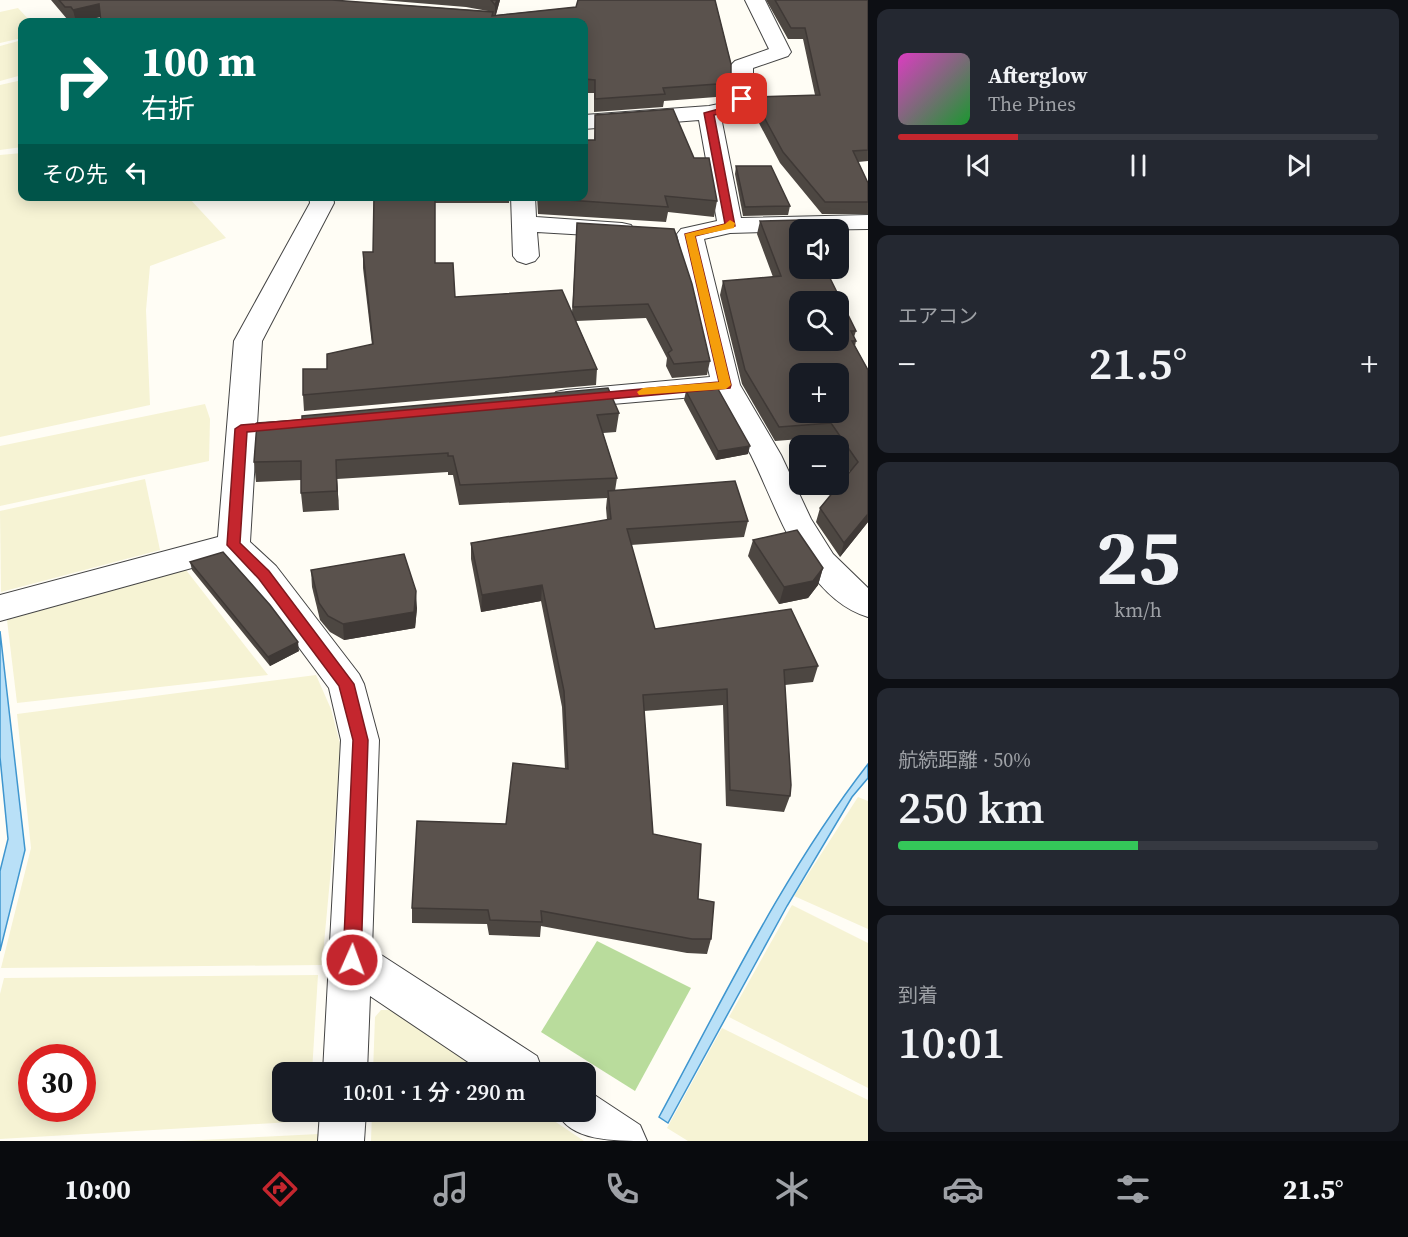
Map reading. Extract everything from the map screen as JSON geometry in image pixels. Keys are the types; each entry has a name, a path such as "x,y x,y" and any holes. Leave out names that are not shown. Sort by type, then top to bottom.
{"street":[{"path":"588,122 709,113 736,107 742,99 742,65 782,52 755,0"},
{"path":"709,113 730,226"},
{"path":"234,545 253,428 248,341 322,201"},
{"path":"523,201 526,256"},
{"path":"524,224 666,233 730,226 868,222"},
{"path":"666,233 726,385 766,455 796,521 821,562 849,592 868,603"},
{"path":"536,402 726,385"},
{"path":"0,608 234,545"},
{"path":"234,545 264,575 346,684 360,740 352,960 346,1062"},
{"path":"352,960 506,1062"},
{"path":"341,1141 342,1122"},
{"path":"595,1122 624,1141"}],"shaded area":[{"path":"18,8 27,18 18,18 18,39 0,43 0,12"},
{"path":"18,41 18,76 0,81 0,46"},
{"path":"18,81 18,148 0,150 0,85"},
{"path":"18,153 18,201 192,201 226,238 150,266 146,310 150,405 0,437 0,155"},
{"path":"205,404 210,419 209,461 0,506 0,446"},
{"path":"145,479 160,550 1,592 0,511"},
{"path":"186,570 268,675 17,703 7,620"},
{"path":"316,675 331,709 342,751 322,965 1,968 31,848 17,714"},
{"path":"858,797 868,801 868,929 794,896"},
{"path":"792,905 868,943 868,1088 729,1017"},
{"path":"318,975 313,1062 272,1062 272,1122 292,1122 0,1139 0,994 4,978"},
{"path":"381,1010 394,1010 470,1062 373,1062 375,1017"},
{"path":"722,1028 868,1100 868,1141 688,1141 667,1128"},
{"path":"372,1122 556,1122 584,1141 371,1141"},
{"path":"319,1134 318,1141 181,1141"}],"green space":[{"path":"597,941 691,988 635,1091 596,1067 596,1062 589,1062 541,1032"}],"water":[{"path":"0,631 25,850 0,951 0,871 8,839 0,757"},
{"path":"868,764 868,778 852,797 787,906 668,1123 659,1117 756,936 809,848"}],"building":[{"path":"59,0 332,0 493,12 492,16 576,7 578,0 715,0 731,64 731,83 663,88 665,94 595,99 595,80 588,79 588,18 101,18 99,4 73,10 71,7 65,7"},
{"path":"775,0 868,0 868,150 853,151 868,183 868,202 825,202 783,152 753,97 820,95 805,28 791,28"},
{"path":"673,109 694,158 709,158 717,201 665,196 668,207 582,201 588,201 588,140 595,140 595,115"},
{"path":"736,166 771,166 790,206 745,207"},
{"path":"374,201 435,201 435,263 453,263 455,297 562,290 597,369 303,395 303,369 327,369 327,354 373,344 363,252 373,252"},
{"path":"789,220 789,279 830,279 836,291 789,291 789,351 849,351 849,317 856,331 851,331 856,341 852,341 868,370 868,514 844,543 820,508 831,495 849,495 849,473 858,462 849,449 849,435 839,435 831,423 779,427 745,370 723,281 781,276 760,221"},
{"path":"577,223 674,229 692,284 710,361 674,364 668,353 672,350 648,304 573,307"},
{"path":"608,388 619,413 597,415 617,478 460,485 453,456 448,456 448,453 336,460 337,491 301,493 301,461 254,462 257,423 302,420 302,416"},
{"path":"718,389 750,446 718,451 686,391"},
{"path":"735,481 748,521 627,529 655,629 791,609 818,666 784,670 790,796 730,790 727,689 643,695 653,834 701,844 698,899 714,902 711,939 692,939 541,911 542,922 490,920 488,910 412,908 417,821 506,824 513,763 568,769 564,691 542,585 482,595 471,543 611,519 608,491"},
{"path":"797,530 823,568 813,581 784,587 753,540"},
{"path":"223,552 270,605 298,642 268,657 190,562"},
{"path":"404,554 416,591 414,612 343,624 328,616 319,603 311,570"}],"slow traffic":[{"path":"643,392 726,385 690,234 730,226 730,223"}],"route":[{"path":"352,960 360,740 346,684 264,575 234,545 241,429 726,385 690,234 730,226 709,113 736,107 742,99"}]}
